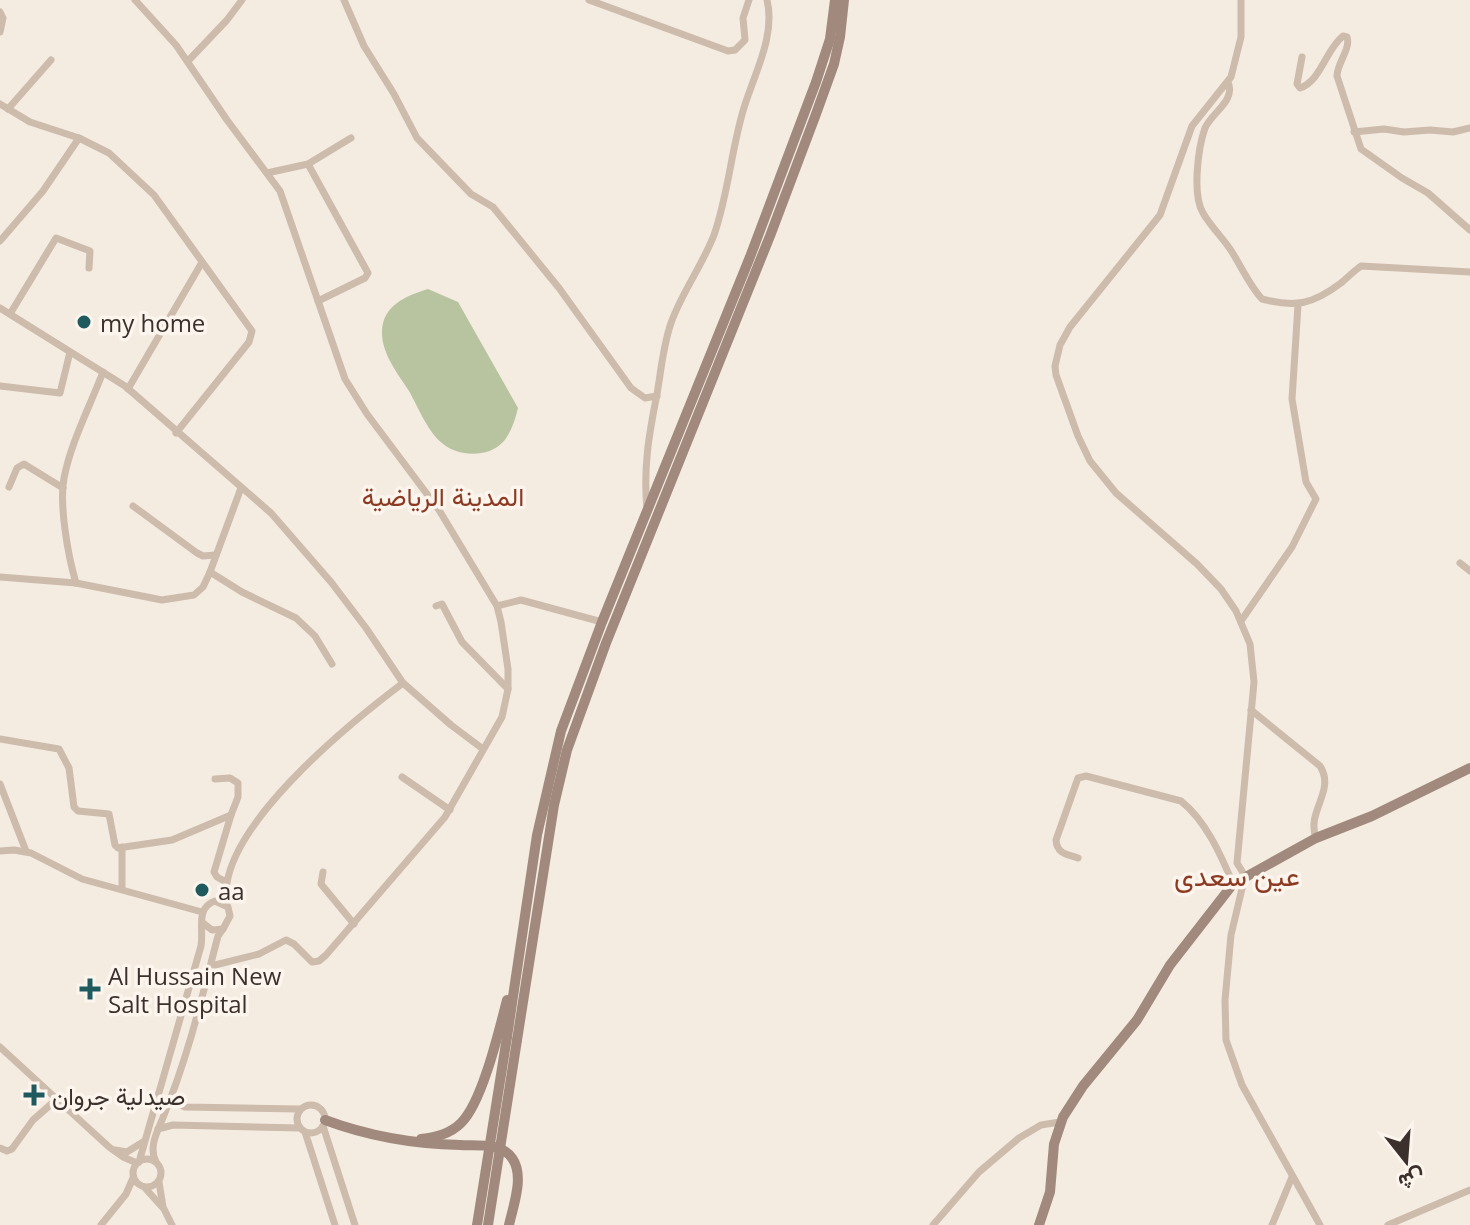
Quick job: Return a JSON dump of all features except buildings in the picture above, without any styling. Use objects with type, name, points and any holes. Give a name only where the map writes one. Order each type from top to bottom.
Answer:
[{"type":"main road","points":[[488,1225],[512,1039],[518,964],[537,835],[555,751],[602,622],[750,257],[816,82],[830,39],[835,0]]},
{"type":"main road","points":[[477,1225],[554,805],[567,750],[606,643],[816,114],[834,64],[844,0]]},
{"type":"main road","points":[[1039,1225],[1050,1192],[1054,1144],[1060,1122],[1083,1086],[1137,1020],[1170,965],[1233,884],[1316,838],[1372,816],[1470,768]]},
{"type":"main road","points":[[406,1141],[447,1133],[468,1115],[518,964]]},
{"type":"main road","points":[[324,1123],[406,1141],[492,1146],[506,1151],[517,1173],[509,1225]]},
{"type":"street","points":[[135,0],[167,33],[188,61],[267,173],[287,207],[337,359],[358,402],[431,498],[497,606],[506,656],[508,689],[502,717],[450,810],[326,955],[316,962],[309,961],[294,944],[286,940],[251,957],[211,966]]},
{"type":"street","points":[[188,61],[242,0]]},
{"type":"street","points":[[344,0],[376,68],[426,150],[471,194],[493,207],[559,288],[631,388],[645,398],[657,396]]},
{"type":"street","points":[[589,0],[728,51],[735,50],[745,40],[743,18],[749,0]]},
{"type":"street","points":[[647,509],[645,462],[672,322],[720,217],[737,129],[765,46],[770,19],[767,0]]},
{"type":"street","points":[[1241,0],[1239,48],[1228,82],[1192,126],[1160,215],[1070,327],[1060,345],[1055,366],[1078,436],[1097,472],[1210,577],[1229,600],[1250,644],[1254,661],[1237,863],[1245,876],[1231,935],[1225,1031],[1236,1070],[1320,1225]]},
{"type":"street","points":[[0,12],[3,18],[0,32]]},
{"type":"street","points":[[1302,57],[1297,84],[1300,88],[1307,86],[1337,41],[1343,36],[1349,39],[1337,76],[1354,132],[1365,153],[1428,193],[1470,230]]},
{"type":"street","points":[[8,109],[51,60]]},
{"type":"street","points":[[1228,82],[1228,98],[1204,130],[1197,175],[1200,207],[1262,299],[1298,305],[1323,295],[1361,266],[1470,272]]},
{"type":"street","points":[[0,104],[30,122],[100,146],[139,179],[167,212],[201,264],[251,329],[252,337],[176,433]]},
{"type":"street","points":[[1354,132],[1384,129],[1453,132],[1470,128]]},
{"type":"street","points":[[0,241],[43,191],[79,138]]},
{"type":"street","points":[[267,173],[308,164],[351,138]]},
{"type":"street","points":[[308,164],[368,273],[365,278],[318,301]]},
{"type":"street","points":[[10,314],[56,238],[90,251],[89,268]]},
{"type":"street","points":[[128,389],[201,264]]},
{"type":"street","points":[[1241,621],[1292,547],[1317,498],[1304,474],[1292,399],[1292,361],[1298,305]]},
{"type":"street","points":[[0,308],[128,389],[271,513],[322,571],[403,683],[483,749]]},
{"type":"street","points":[[0,386],[60,393],[70,352]]},
{"type":"street","points":[[76,583],[68,557],[63,488],[73,449],[103,372]]},
{"type":"street","points":[[9,487],[17,468],[24,464],[63,488]]},
{"type":"street","points":[[0,577],[76,583],[129,595],[174,600],[199,592],[210,572],[241,488]]},
{"type":"street","points":[[133,506],[197,553],[216,555]]},
{"type":"street","points":[[1460,563],[1470,571]]},
{"type":"street","points":[[210,572],[242,592],[296,618],[315,636],[332,664]]},
{"type":"street","points":[[497,606],[521,600],[602,622]]},
{"type":"street","points":[[436,606],[440,604],[444,607],[462,642],[508,689]]},
{"type":"street","points":[[101,1225],[126,1194],[133,1176],[201,946],[202,912],[226,882],[241,841],[346,729],[403,683]]},
{"type":"street","points":[[1251,710],[1324,772],[1325,789],[1312,821],[1316,838]]},
{"type":"street","points":[[0,739],[59,749],[69,768],[74,807],[78,811],[109,814],[115,845],[122,847],[172,840],[231,815]]},
{"type":"street","points":[[1078,858],[1062,853],[1056,846],[1056,840],[1078,778],[1086,776],[1181,801],[1206,831],[1233,884]]},
{"type":"street","points":[[402,777],[450,810]]},
{"type":"street","points":[[215,779],[230,778],[238,783],[238,797],[214,869],[217,877],[226,882]]},
{"type":"street","points":[[0,784],[26,851]]},
{"type":"street","points":[[122,847],[122,888]]},
{"type":"street","points":[[0,851],[26,851],[82,879],[202,912]]},
{"type":"street","points":[[323,872],[321,884],[354,924]]},
{"type":"street","points":[[164,1209],[159,1182],[162,1174],[152,1149],[179,1077],[218,936],[230,916],[226,882]]},
{"type":"street","points":[[210,903],[220,902],[228,907]]},
{"type":"street","points":[[203,923],[212,930],[223,929]]},
{"type":"street","points":[[0,1047],[118,1155],[164,1209],[172,1225]]},
{"type":"street","points":[[165,1073],[179,1077]]},
{"type":"street","points":[[173,1095],[177,1103],[185,1107],[300,1109],[314,1104],[322,1110],[355,1225]]},
{"type":"street","points":[[0,1148],[7,1151],[12,1149],[33,1120],[57,1099]]},
{"type":"street","points":[[300,1109],[296,1117],[335,1225]]},
{"type":"street","points":[[933,1225],[979,1172],[1019,1138],[1041,1125],[1060,1122]]},
{"type":"street","points":[[158,1129],[173,1125],[315,1133],[324,1123]]},
{"type":"street","points":[[109,1147],[127,1152],[139,1147],[146,1137]]},
{"type":"street","points":[[118,1155],[138,1162],[148,1159],[156,1162]]},
{"type":"street","points":[[1272,1225],[1292,1177]]},
{"type":"street","points":[[126,1194],[159,1182]]},
{"type":"street","points":[[1388,1225],[1402,1222],[1470,1190]]},
{"type":"green space","points":[[428,289],[458,302],[518,408],[506,438],[489,451],[473,454],[456,451],[437,438],[387,355],[382,331],[387,314],[397,303]]},
{"type":"place","name":"my home","points":[[84,322]]},
{"type":"place","name":"aa","points":[[202,890]]},
{"type":"place","name":"Al Hussain New Salt Hospital","points":[[90,989]]},
{"type":"place","name":"صيدلية جروان","points":[[34,1095]]},
{"type":"district","name":"المدينة الرياضية","points":[[443,496]]},
{"type":"district","name":"عين سعدى","points":[[1237,875]]}]
